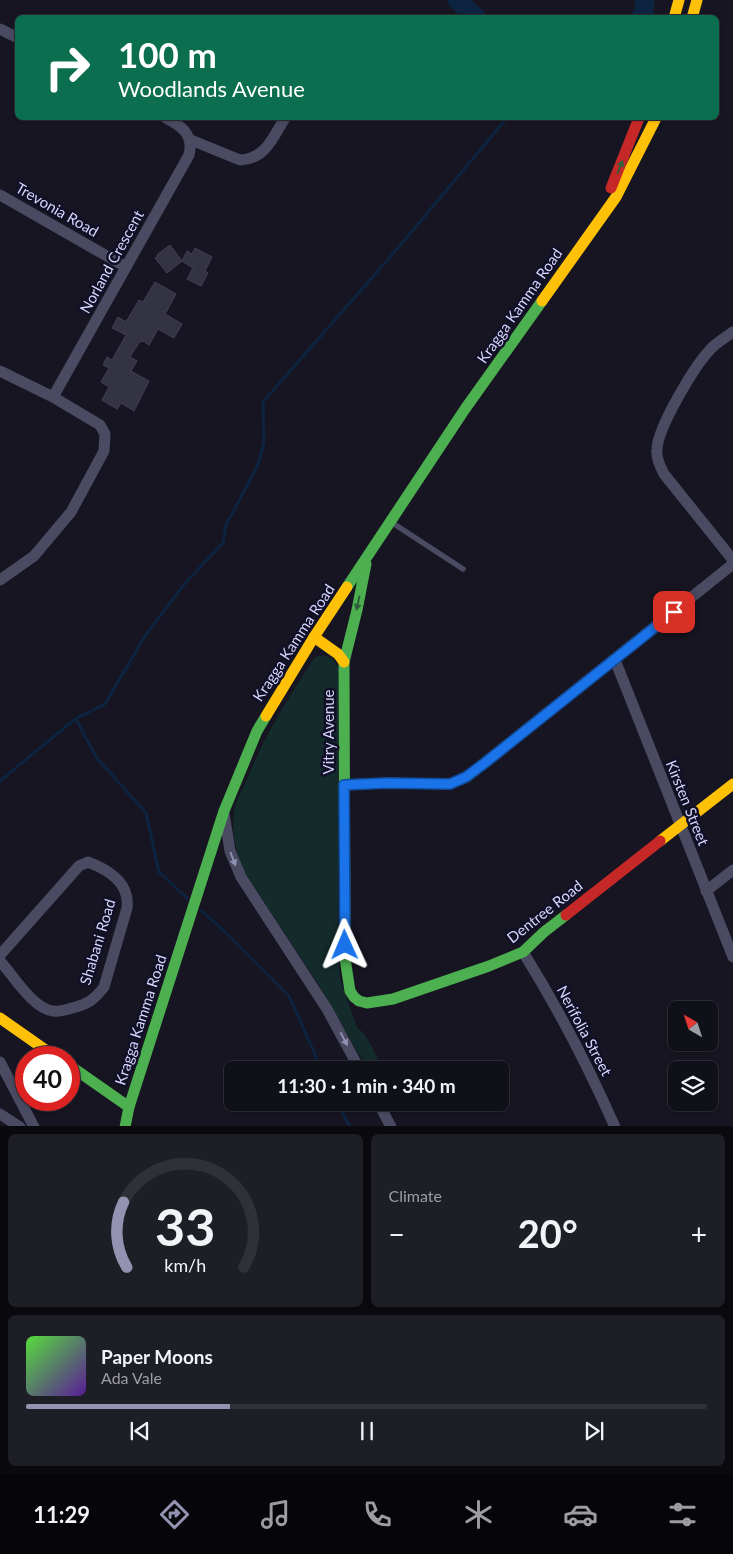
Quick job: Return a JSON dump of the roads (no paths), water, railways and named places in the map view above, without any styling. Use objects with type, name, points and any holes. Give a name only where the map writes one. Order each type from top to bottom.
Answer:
[{"type":"main road","points":[[675,15],[679,0]]},
{"type":"main road","points":[[693,15],[697,0]]},
{"type":"main road","name":"Kragga Kamma Road","points":[[593,228],[614,182],[638,120]]},
{"type":"main road","name":"Kragga Kamma Road","points":[[125,1126],[129,1107],[224,811],[257,731],[314,637],[466,409],[616,197],[646,142],[655,120]]},
{"type":"main road","name":"Vitry Avenue","points":[[350,991],[345,958],[344,662],[368,556]]},
{"type":"main road","points":[[314,637],[338,654],[344,662]]},
{"type":"main road","name":"Dentree Road","points":[[350,991],[359,1001],[367,1003],[393,999],[489,966],[522,952],[544,932],[733,784]]},
{"type":"main road","points":[[0,1018],[40,1046]]},
{"type":"main road","points":[[80,1073],[129,1107]]},
{"type":"street","points":[[0,29],[15,36]]},
{"type":"street","points":[[169,120],[183,128],[191,140],[240,160],[249,160],[258,156],[267,146],[284,120]]},
{"type":"street","name":"Norland Crescent","points":[[53,397],[190,155],[191,140]]},
{"type":"street","name":"Trevonia Road","points":[[0,194],[126,267]]},
{"type":"street","points":[[733,332],[710,349],[691,373],[663,428],[658,440],[657,451],[658,461],[664,474],[733,560]]},
{"type":"street","points":[[0,371],[53,397],[100,426],[105,434],[104,451],[71,512],[34,556],[0,580]]},
{"type":"street","points":[[344,785],[386,783],[450,784],[458,781],[486,762],[733,564]]},
{"type":"street","name":"Kirsten Street","points":[[615,660],[733,957]]},
{"type":"street","points":[[224,811],[230,851],[241,878],[327,1009],[355,1061]]},
{"type":"street","name":"Shabani Road","points":[[0,955],[79,866],[88,862],[95,865],[123,885],[128,899],[124,917],[104,987],[90,1002],[62,1011],[45,1009],[22,989],[0,961]]},
{"type":"street","points":[[706,891],[733,870]]},
{"type":"street","name":"Nerifolia Street","points":[[522,952],[546,989],[575,1042],[615,1126]]},
{"type":"street","points":[[0,1062],[34,1126]]},
{"type":"street","points":[[383,1111],[391,1126]]},
{"type":"street","points":[[0,1114],[20,1126]]},
{"type":"lane","points":[[391,522],[463,570]]},
{"type":"waterway","points":[[457,0],[474,15]]},
{"type":"waterway","points":[[642,15],[645,0]]},
{"type":"waterway","points":[[0,781],[75,719],[105,704],[145,636],[186,582],[223,543],[226,525],[258,465],[264,442],[263,402],[398,248],[505,120]]},
{"type":"waterway","points":[[76,719],[96,757],[146,813],[159,872],[187,898]]},
{"type":"waterway","points":[[202,911],[289,996],[318,1061]]},
{"type":"waterway","points":[[342,1111],[349,1126]]}]
